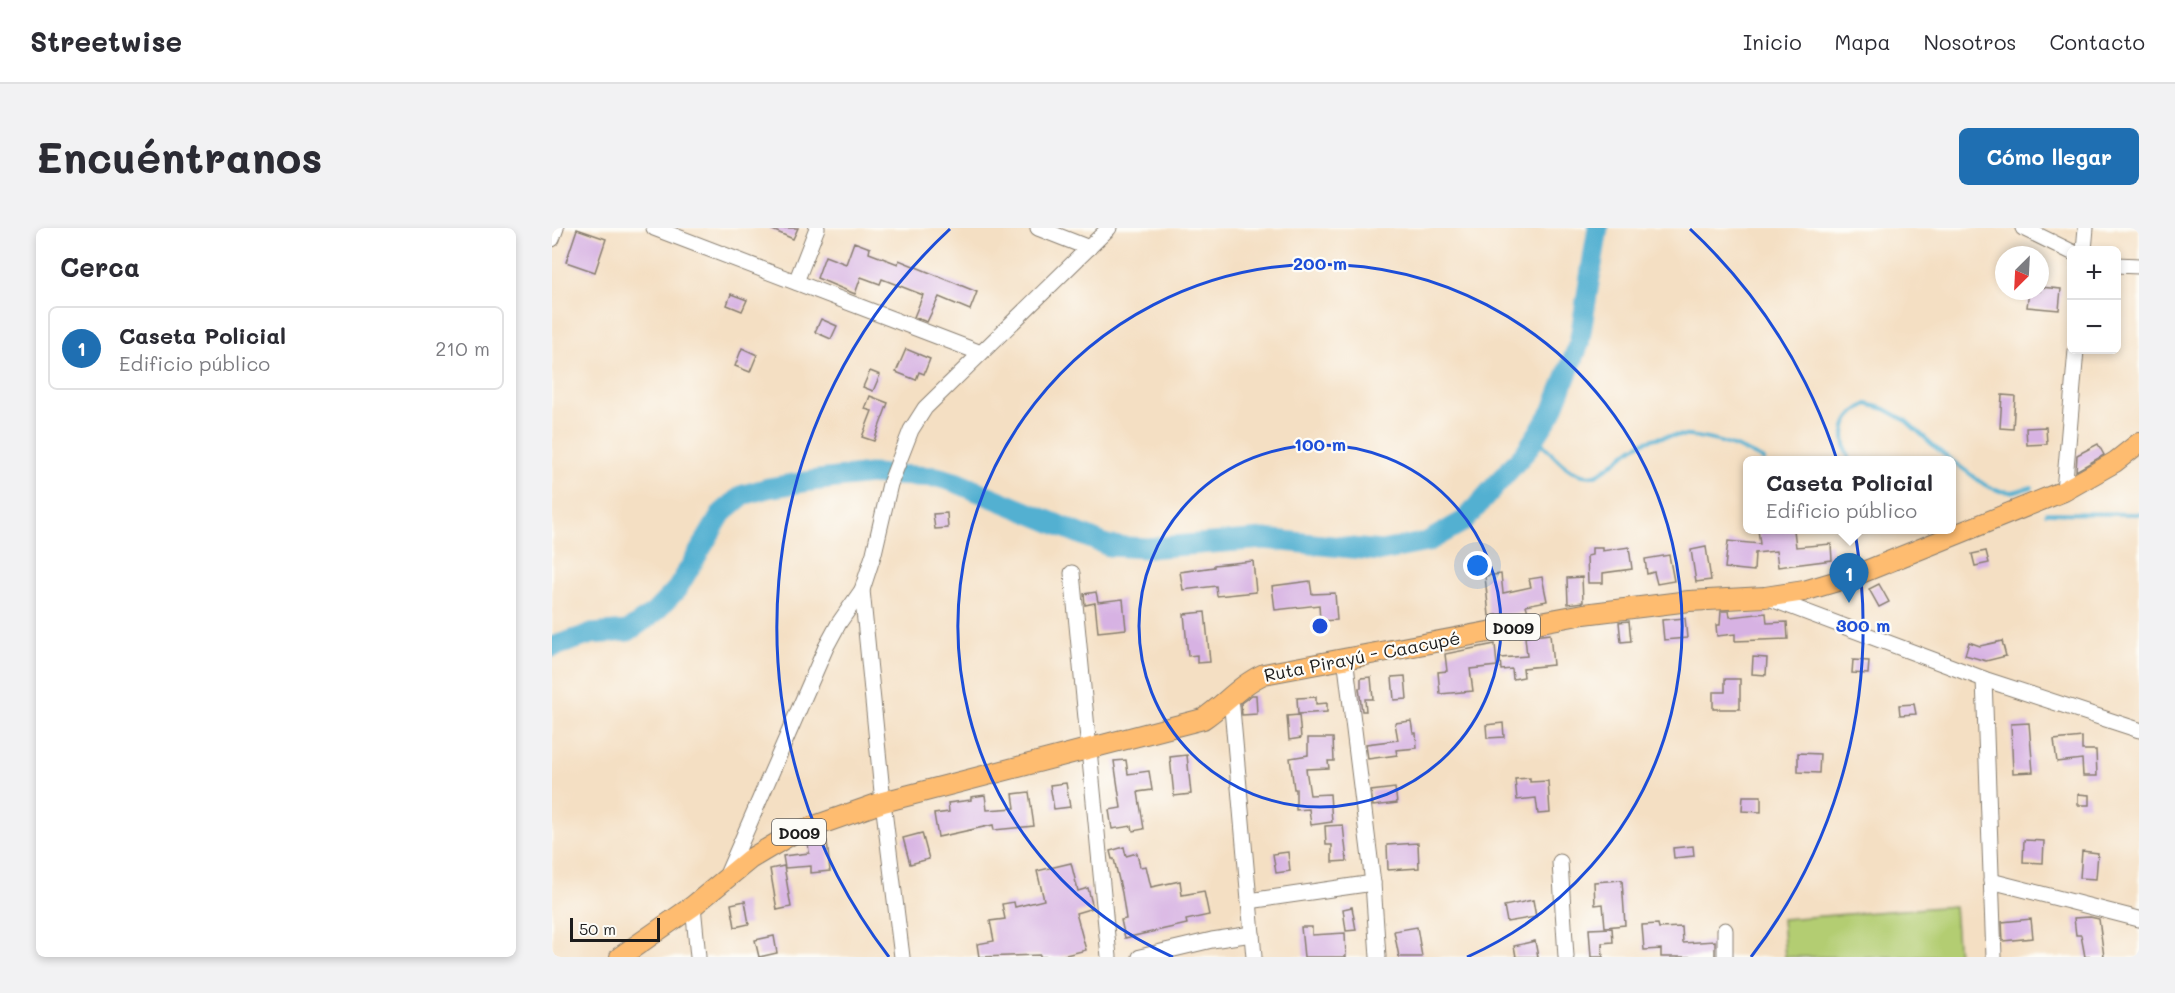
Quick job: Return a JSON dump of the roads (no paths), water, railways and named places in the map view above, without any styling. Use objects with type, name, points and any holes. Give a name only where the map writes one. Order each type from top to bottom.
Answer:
[{"type":"main road","name":"Ruta Pirayú - Caacupé","points":[[620,957],[693,906],[750,859],[792,834],[883,802],[1203,719],[1251,680],[1264,674],[1584,614],[1689,601],[1765,597],[1804,591],[1851,577],[2064,491],[2115,462],[2139,442]]},
{"type":"street","points":[[552,239],[556,228]]},
{"type":"street","points":[[654,228],[981,353]]},
{"type":"street","points":[[795,282],[817,228]]},
{"type":"street","points":[[1038,228],[1089,248]]},
{"type":"street","points":[[725,880],[826,647],[839,623],[862,590],[874,553],[890,484],[911,430],[925,408],[1108,228]]},
{"type":"street","points":[[2023,228],[2067,250]]},
{"type":"street","points":[[2084,246],[2086,228]]},
{"type":"street","points":[[2121,265],[2139,266]]},
{"type":"street","points":[[2064,491],[2076,354]]},
{"type":"street","points":[[1072,573],[1110,957]]},
{"type":"street","points":[[862,590],[883,802],[902,957]]},
{"type":"street","points":[[1765,597],[1984,679],[2139,730]]},
{"type":"street","points":[[1345,657],[1373,884],[1378,957]]},
{"type":"street","points":[[1984,679],[1994,957]]},
{"type":"street","points":[[1231,698],[1254,957]]},
{"type":"street","points":[[1560,862],[1566,957]]},
{"type":"street","points":[[1991,881],[2139,919]]},
{"type":"street","points":[[1249,901],[1373,884]]},
{"type":"street","points":[[693,906],[698,957]]},
{"type":"street","points":[[1725,930],[1725,957]]},
{"type":"street","points":[[1140,957],[1212,940],[1252,934]]},
{"type":"waterway","points":[[552,647],[591,634],[628,631],[654,613],[677,589],[722,513],[743,495],[768,488],[811,481],[870,474],[937,477],[955,482],[1109,546],[1146,548],[1264,539],[1381,551],[1427,542],[1464,521],[1527,450],[1552,412],[1579,344],[1598,228]]},
{"type":"waterway","points":[[1848,456],[1844,442],[1845,428],[1852,415],[1867,404],[1885,409],[1905,420],[1946,456]]},
{"type":"waterway","points":[[1536,436],[1562,463],[1578,474],[1586,476],[1599,473],[1636,446],[1667,436],[1718,441],[1756,456]]},
{"type":"waterway","points":[[1956,464],[1985,485],[1999,491],[2013,492],[2032,487]]},
{"type":"waterway","points":[[2046,513],[2139,514]]},
{"type":"place","name":"Caseta Policial","points":[[1849,603]]}]
